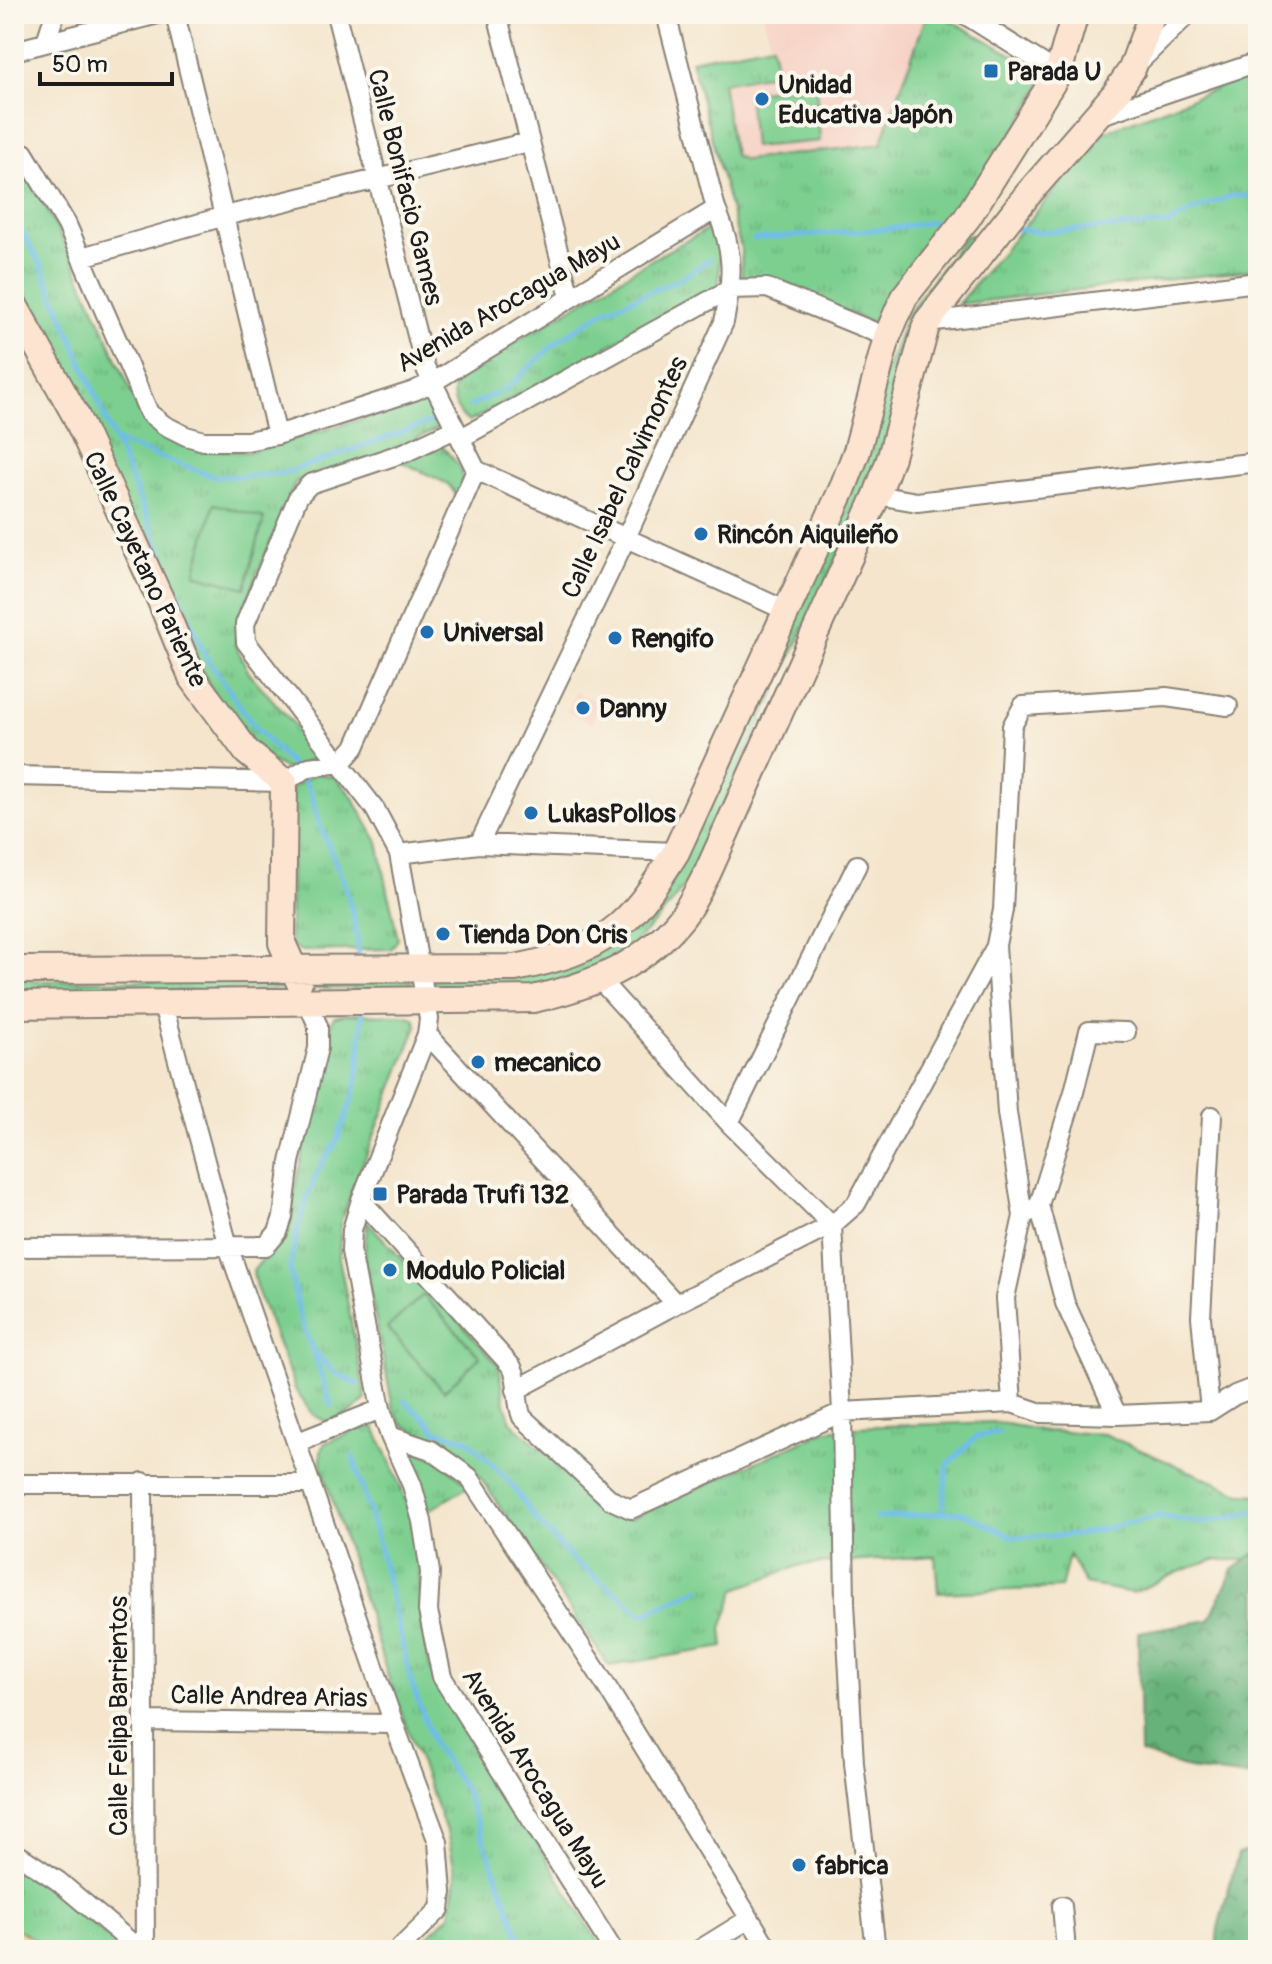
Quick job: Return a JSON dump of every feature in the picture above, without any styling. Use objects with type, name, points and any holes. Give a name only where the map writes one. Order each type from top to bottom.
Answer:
[{"type":"street","points":[[46,41],[55,14]]},
{"type":"street","points":[[14,51],[158,14]]},
{"type":"street","points":[[175,14],[277,435]]},
{"type":"street","name":"Calle Bonifacio Games","points":[[336,14],[425,367],[476,470]]},
{"type":"street","points":[[497,14],[570,297]]},
{"type":"street","name":"Calle Isabel Calvimontes","points":[[479,844],[625,540],[724,322],[730,289],[728,237],[716,209],[666,14]]},
{"type":"street","points":[[964,14],[1058,73]]},
{"type":"street","points":[[14,970],[515,968],[560,959],[602,940],[631,916],[676,852],[842,490],[857,451],[887,337],[904,297],[961,226],[1058,73],[1075,14]]},
{"type":"street","points":[[1132,69],[1152,14]]},
{"type":"street","points":[[14,1005],[533,999],[600,980],[643,955],[682,916],[707,874],[877,495],[891,457],[927,322],[1029,193],[1097,117],[1132,69],[1188,14]]},
{"type":"street","points":[[1097,117],[1258,62]]},
{"type":"street","points":[[82,257],[225,216],[529,142]]},
{"type":"street","name":"Avenida Arocagua Mayu","points":[[14,157],[24,153],[67,225],[149,413],[164,425],[204,441],[247,441],[277,435],[433,382],[716,209]]},
{"type":"street","points":[[997,171],[1029,193]]},
{"type":"street","points":[[927,322],[1258,282]]},
{"type":"street","points":[[730,289],[767,288],[887,337]]},
{"type":"street","name":"Avenida Arocagua Mayu","points":[[613,1950],[442,1677],[428,1611],[430,1572],[422,1521],[412,1485],[381,1409],[351,1251],[352,1230],[361,1200],[427,1034],[427,1000],[399,854],[375,809],[246,642],[245,624],[298,497],[310,484],[458,434],[730,289]]},
{"type":"street","name":"Calle Cayetano Pariente","points":[[14,305],[76,416],[192,677],[247,752],[284,782]]},
{"type":"street","points":[[877,495],[917,502],[1258,462]]},
{"type":"street","points":[[14,776],[284,782],[309,767],[341,763],[355,747],[476,470],[787,611]]},
{"type":"street","points":[[1012,1403],[1005,1298],[1023,1216],[1007,1113],[996,945],[1003,910],[1012,726],[1023,706],[1166,697],[1228,706]]},
{"type":"street","points":[[14,1247],[266,1246],[278,1232],[290,1162],[318,1048],[318,1026],[282,943],[284,782]]},
{"type":"street","points":[[399,854],[479,844],[676,852]]},
{"type":"street","points":[[729,1123],[857,865]]},
{"type":"street","points":[[516,1390],[832,1225],[856,1204],[996,945]]},
{"type":"street","points":[[600,980],[729,1123],[832,1225],[842,1412],[845,1603],[854,1763],[876,1950]]},
{"type":"street","points":[[163,1005],[228,1246],[438,1842],[442,1892],[440,1909],[398,1950]]},
{"type":"street","points":[[1117,1415],[1065,1303],[1039,1205],[1074,1092],[1089,1031],[1126,1032]]},
{"type":"street","points":[[427,1034],[676,1304]]},
{"type":"street","points":[[1210,1411],[1201,1317],[1212,1116]]},
{"type":"street","points":[[361,1200],[512,1367],[516,1375],[517,1406],[522,1417],[611,1500],[631,1509],[842,1412],[1012,1403],[1041,1413],[1117,1415],[1210,1411],[1235,1395],[1258,1386]]},
{"type":"street","points":[[1023,1216],[1039,1205]]},
{"type":"street","points":[[298,1442],[381,1409]]},
{"type":"street","points":[[390,1436],[431,1450],[469,1477],[597,1671],[769,1950]]},
{"type":"street","name":"Calle Felipa Barrientos","points":[[142,1950],[143,1482]]},
{"type":"street","points":[[14,1484],[311,1484]]},
{"type":"street","name":"Calle Andrea Arias","points":[[144,1721],[394,1724]]},
{"type":"street","points":[[14,1852],[58,1881],[142,1950]]},
{"type":"street","points":[[1062,1906],[1066,1950]]},
{"type":"street","points":[[699,1950],[749,1919]]},
{"type":"shaded area","points":[[763,14],[927,14],[881,145],[744,160],[734,156],[722,83],[777,73]]},
{"type":"shaded area","points":[[575,692],[600,703],[591,723],[567,712]]},
{"type":"green space","points":[[927,14],[939,14],[1035,67],[1043,82],[1006,147],[935,230],[891,296],[879,326],[769,279],[742,279],[741,249],[691,60],[772,44],[777,73],[722,83],[734,155],[744,160],[881,144]]},
{"type":"green space","points":[[1258,73],[1258,269],[958,304],[1105,131]]},
{"type":"green space","points":[[816,86],[820,141],[753,147],[748,92]]},
{"type":"green space","points":[[22,163],[68,249],[143,418],[160,435],[204,450],[246,452],[428,401],[436,413],[439,428],[382,455],[296,481],[237,623],[235,644],[249,673],[316,751],[314,758],[297,767],[282,768],[262,754],[219,705],[14,281],[14,169]]},
{"type":"green space","points":[[713,226],[720,239],[719,286],[469,422],[460,413],[453,390],[456,378],[654,258]]},
{"type":"green space","points":[[966,235],[981,236],[883,444],[852,524],[687,882],[671,904],[636,940],[597,968],[574,978],[522,989],[435,991],[432,983],[435,979],[638,925],[673,881],[907,314]]},
{"type":"green space","points":[[440,444],[460,468],[462,480],[458,497],[448,484],[402,462]]},
{"type":"green space","points":[[214,504],[264,518],[245,588],[195,574]]},
{"type":"green space","points":[[315,773],[336,777],[353,798],[378,842],[398,939],[391,949],[301,951],[290,943],[292,788]]},
{"type":"green space","points":[[283,980],[289,983],[290,989],[14,994],[14,981]]},
{"type":"green space","points":[[411,980],[411,989],[312,989],[313,981]]},
{"type":"green space","points":[[347,1014],[405,1015],[414,1018],[417,1026],[341,1220],[339,1258],[366,1399],[350,1413],[327,1422],[313,1415],[296,1391],[256,1287],[253,1271],[287,1229],[327,1032],[334,1017]]},
{"type":"green space","points":[[367,1221],[499,1365],[511,1422],[617,1517],[630,1519],[827,1430],[995,1422],[1045,1431],[1104,1434],[1242,1494],[1258,1495],[1258,1560],[1214,1560],[1133,1593],[1085,1584],[1069,1555],[1061,1588],[938,1593],[935,1556],[801,1565],[736,1589],[722,1628],[724,1647],[609,1666],[479,1476],[458,1455],[402,1424],[393,1408],[364,1261]]},
{"type":"green space","points":[[423,1295],[480,1357],[444,1391],[387,1328]]},
{"type":"green space","points":[[369,1425],[375,1428],[389,1459],[412,1522],[431,1671],[603,1950],[413,1950],[450,1915],[456,1876],[448,1836],[390,1683],[321,1464],[321,1450],[325,1443]]},
{"type":"green space","points":[[414,1450],[437,1458],[469,1486],[426,1512],[404,1453]]},
{"type":"green space","points":[[1258,1551],[1258,1780],[1255,1777],[1196,1771],[1140,1753],[1138,1632],[1209,1620],[1233,1570]]},
{"type":"green space","points":[[1258,1847],[1258,1950],[1216,1950],[1218,1928],[1238,1854]]},
{"type":"green space","points":[[14,1866],[57,1893],[122,1950],[51,1950],[14,1927]]},
{"type":"sand","points":[[14,1927],[51,1950],[14,1950]]},
{"type":"waterway","points":[[1014,228],[1037,232],[1169,224],[1194,210],[1231,196],[1258,196]]},
{"type":"waterway","points":[[14,217],[42,267],[205,655],[255,727],[295,769]]},
{"type":"waterway","points":[[754,239],[887,229],[932,222],[952,224]]},
{"type":"waterway","points":[[471,406],[507,388],[558,341],[606,310],[680,279],[709,260]]},
{"type":"waterway","points":[[115,441],[215,477],[246,476],[285,473],[431,422]]},
{"type":"waterway","points":[[301,777],[309,790],[347,892],[359,959]]},
{"type":"waterway","points":[[357,1384],[334,1372],[312,1349],[300,1317],[290,1268],[309,1192],[322,1163],[336,1143],[354,1095],[360,1060],[362,1009]]},
{"type":"waterway","points":[[314,1353],[331,1405]]},
{"type":"waterway","points":[[405,1401],[435,1430],[468,1440],[508,1480],[536,1519],[573,1560],[642,1615],[700,1588]]},
{"type":"waterway","points":[[943,1513],[947,1466],[976,1437],[999,1432]]},
{"type":"waterway","points":[[353,1457],[377,1537],[411,1681],[434,1745],[465,1790],[519,1935],[516,1950]]},
{"type":"waterway","points":[[876,1518],[961,1512],[1013,1537],[1075,1535],[1159,1516],[1202,1523],[1258,1511]]},
{"type":"place","name":"Parada U","points":[[991,71]]},
{"type":"place","name":"Unidad Educativa Japón","points":[[762,99]]},
{"type":"place","name":"Rincón Aiquileño","points":[[701,534]]},
{"type":"place","name":"Universal","points":[[427,632]]},
{"type":"place","name":"Rengifo","points":[[615,638]]},
{"type":"place","name":"Danny","points":[[583,708]]},
{"type":"place","name":"LukasPollos","points":[[531,813]]},
{"type":"place","name":"Tienda Don Cris","points":[[443,934]]},
{"type":"place","name":"mecanico","points":[[478,1062]]},
{"type":"place","name":"Parada Trufi 132","points":[[380,1194]]},
{"type":"place","name":"Modulo Policial","points":[[390,1270]]},
{"type":"place","name":"fabrica","points":[[799,1865]]}]
